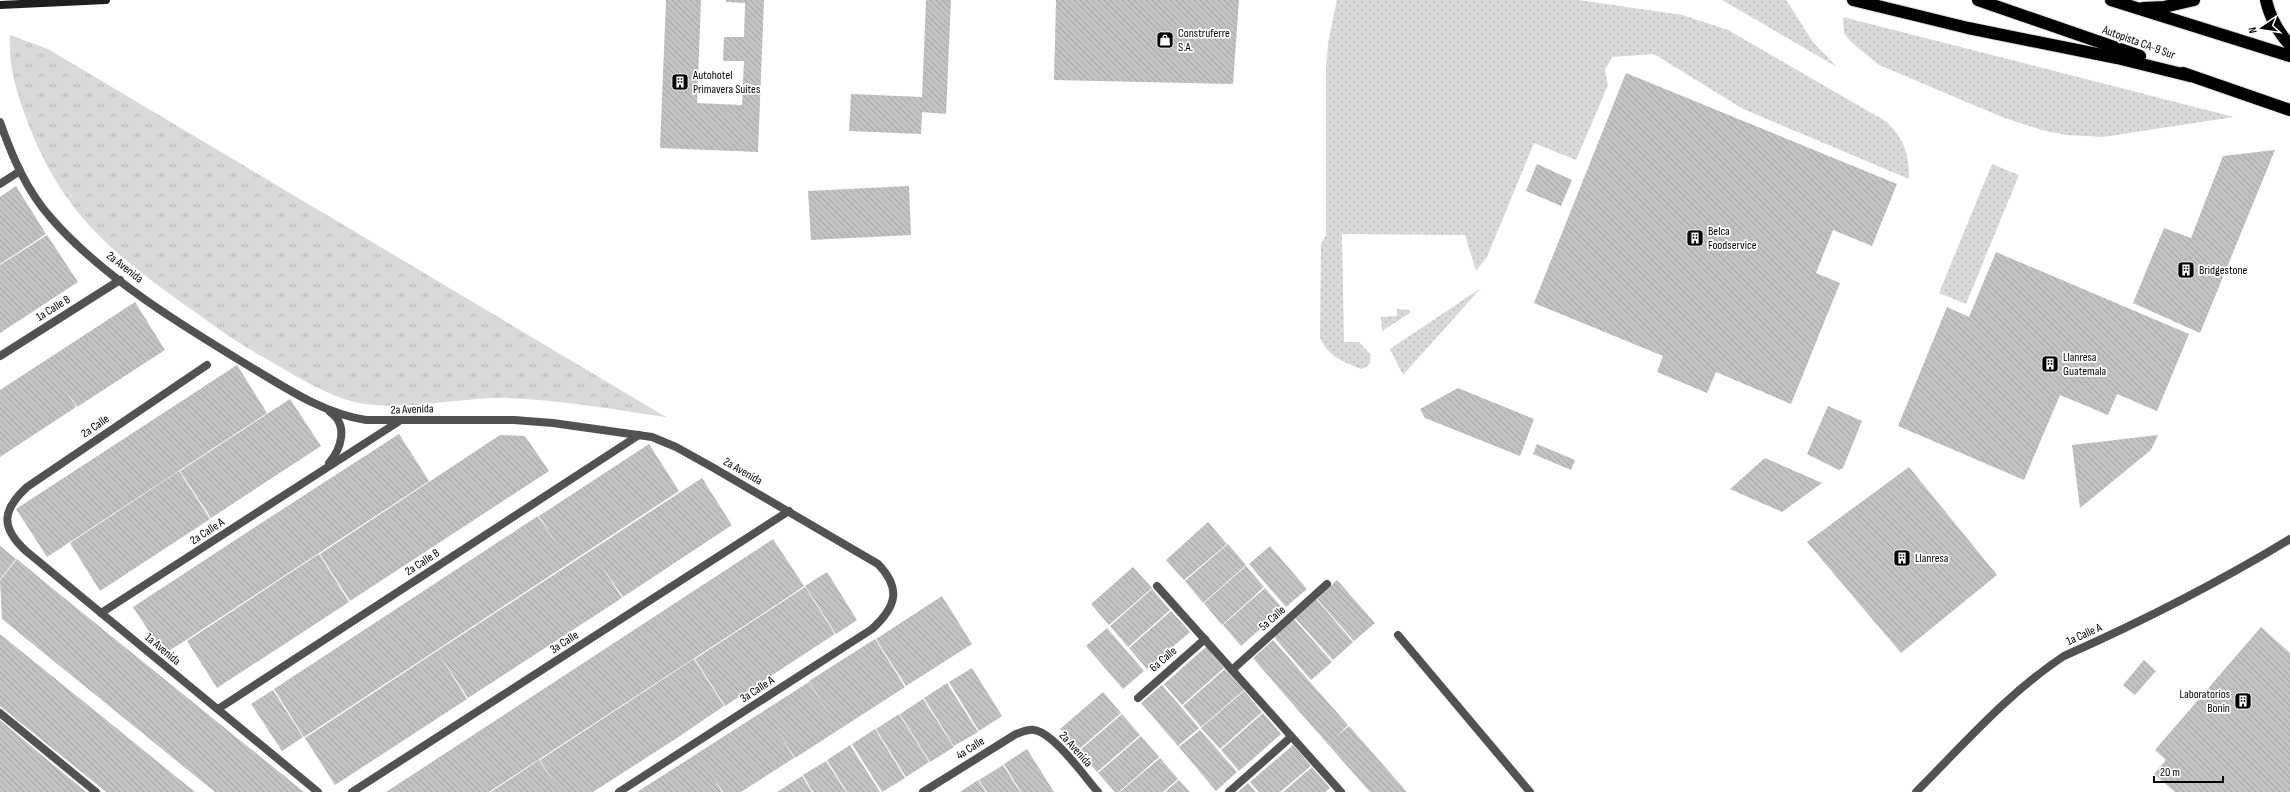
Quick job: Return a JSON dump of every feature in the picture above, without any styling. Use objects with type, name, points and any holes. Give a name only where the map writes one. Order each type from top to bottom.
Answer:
[{"type":"highway","points":[[1853,0],[1968,28],[2117,58],[2190,76]]},
{"type":"highway","name":"Autopista CA-9 Sur","points":[[1978,0],[2290,110]]},
{"type":"highway","points":[[2111,0],[2290,56]]},
{"type":"highway","points":[[2134,8],[2164,7],[2194,0]]},
{"type":"highway","points":[[2266,0],[2269,13],[2280,34],[2290,45]]},
{"type":"main road","points":[[0,5],[106,0]]},
{"type":"street","name":"2a Avenida","points":[[0,122],[20,171],[34,195],[50,217],[120,280],[214,345],[325,408],[351,418],[398,422],[514,420],[652,437],[676,447],[878,564],[888,575],[893,584],[894,593]]},
{"type":"street","points":[[0,184],[20,171]]},
{"type":"street","name":"1a Calle B","points":[[0,356],[120,280]]},
{"type":"street","name":"2a Calle","points":[[7,515],[12,502],[27,487],[207,366]]},
{"type":"street","name":"2a Calle A","points":[[325,408],[339,420],[342,437],[336,454],[325,469]]},
{"type":"street","name":"2a Calle A","points":[[101,613],[398,422]]},
{"type":"street","name":"2a Calle B","points":[[218,709],[639,435]]},
{"type":"street","name":"3a Calle","points":[[352,792],[789,512]]},
{"type":"street","name":"1a Avenida","points":[[7,515],[8,529],[18,544],[318,792]]},
{"type":"street","name":"1a Calle A","points":[[1916,792],[1999,709],[2034,677],[2052,664],[2064,656],[2150,618],[2224,579],[2290,539]]},
{"type":"street","name":"5a Calle","points":[[1232,670],[1327,584]]},
{"type":"street","points":[[1157,586],[1341,792]]},
{"type":"street","name":"3a Calle A","points":[[619,792],[872,629],[888,612],[894,593]]},
{"type":"street","points":[[1398,635],[1530,792]]},
{"type":"street","name":"6a Calle","points":[[1138,698],[1205,639]]},
{"type":"street","points":[[0,713],[96,792]]},
{"type":"street","name":"2a Avenida","points":[[1032,730],[1045,734],[1058,745],[1098,792]]},
{"type":"street","name":"4a Calle","points":[[923,792],[1005,740],[1020,732],[1032,730]]},
{"type":"street","points":[[1230,792],[1291,737]]},
{"type":"green space","points":[[1337,0],[1578,0],[1682,15],[1728,30],[1887,122],[1898,135],[1905,148],[1909,179],[1743,109],[1654,54],[1612,57],[1605,70],[1608,85],[1576,160],[1534,143],[1487,257],[1476,271],[1465,235],[1342,234],[1344,342],[1359,342],[1370,354],[1371,359],[1369,364],[1361,369],[1337,358],[1328,350],[1320,338],[1321,244],[1326,235],[1326,69],[1328,43]]},
{"type":"green space","points":[[1722,0],[1786,0],[1813,42],[1837,67]]},
{"type":"green space","points":[[1843,17],[2234,117],[2103,137],[2067,135],[2045,131],[2002,117],[1879,65],[1851,42],[1844,33]]},
{"type":"green space","points":[[10,35],[48,49],[666,417],[543,400],[502,398],[399,406],[366,404],[340,398],[328,393],[259,355],[237,342],[157,285],[132,265],[89,225],[71,203],[54,178],[39,150],[26,118],[19,97],[10,57]]},
{"type":"green space","points":[[1992,164],[2019,175],[1966,304],[1939,293]]},
{"type":"green space","points":[[1481,288],[1403,375],[1390,349]]},
{"type":"green space","points":[[1397,309],[1410,310],[1410,313],[1382,331],[1381,317],[1397,316]]},
{"type":"building","name":"Autohotel Primavera Suites","points":[[666,0],[701,0],[697,103],[742,105],[744,61],[723,61],[724,37],[744,37],[745,3],[726,2],[726,0],[764,0],[758,152],[660,148]]},
{"type":"building","points":[[926,0],[951,0],[946,114],[922,112],[921,134],[849,131],[851,94],[922,97]]},
{"type":"building","name":"Construferre S.A.","points":[[1056,0],[1239,0],[1233,84],[1054,80]]},
{"type":"building","name":"Belca Foodservice","points":[[1626,73],[1897,184],[1872,246],[1833,230],[1816,273],[1840,283],[1791,404],[1716,372],[1707,393],[1657,372],[1663,356],[1534,303]]},
{"type":"building","name":"Bridgestone","points":[[2275,150],[2200,333],[2133,303],[2164,228],[2191,238],[2223,156]]},
{"type":"building","points":[[1537,164],[1572,180],[1561,206],[1526,191]]},
{"type":"building","points":[[16,186],[46,234],[0,264],[0,197]]},
{"type":"building","points":[[909,186],[911,235],[811,240],[808,191]]},
{"type":"building","points":[[47,235],[78,282],[0,333],[0,265]]},
{"type":"building","name":"Llanresa Guatemala","points":[[1996,252],[2189,334],[2157,411],[2117,394],[2108,415],[2060,395],[2024,480],[1898,426],[1947,307],[1969,317]]},
{"type":"building","points":[[135,302],[165,350],[77,407],[64,388],[76,407],[0,457],[0,390]]},
{"type":"building","points":[[237,365],[267,413],[47,557],[16,509]]},
{"type":"building","points":[[1458,388],[1534,419],[1520,456],[1425,418],[1420,409]]},
{"type":"building","points":[[290,399],[321,446],[211,518],[180,471]]},
{"type":"building","points":[[1828,406],[1862,421],[1843,468],[1839,470],[1807,454]]},
{"type":"building","points":[[399,434],[429,481],[164,654],[133,607]]},
{"type":"building","points":[[500,435],[525,436],[549,471],[350,601],[320,554]]},
{"type":"building","points":[[2158,435],[2151,450],[2080,508],[2072,445]]},
{"type":"building","points":[[649,444],[679,491],[304,737],[274,689],[538,516],[562,552],[539,516]]},
{"type":"building","points":[[1537,444],[1575,460],[1571,470],[1533,454]]},
{"type":"building","points":[[1765,458],[1822,483],[1782,512],[1730,489]]},
{"type":"building","name":"Llanresa","points":[[1909,467],[1997,575],[1901,653],[1807,542]]},
{"type":"building","points":[[179,471],[210,519],[100,591],[70,543]]},
{"type":"building","points":[[702,478],[732,525],[623,597],[599,562],[622,598],[468,698],[437,651]]},
{"type":"building","points":[[1208,522],[1227,544],[1184,580],[1166,560]]},
{"type":"building","points":[[773,539],[804,586],[489,792],[386,792]]},
{"type":"building","points":[[1228,544],[1246,565],[1203,603],[1185,581]]},
{"type":"building","points":[[0,546],[16,559],[0,579]]},
{"type":"building","points":[[1270,546],[1307,589],[1286,607],[1249,564]]},
{"type":"building","points":[[319,554],[349,602],[217,688],[187,641]]},
{"type":"building","points":[[17,559],[304,792],[215,792],[2,619],[0,580]]},
{"type":"building","points":[[1246,566],[1264,587],[1222,625],[1204,603]]},
{"type":"building","points":[[1133,567],[1152,588],[1109,625],[1091,604]]},
{"type":"building","points":[[827,572],[857,620],[836,634],[805,586]]},
{"type":"building","points":[[1337,580],[1375,623],[1354,641],[1317,599]]},
{"type":"building","points":[[805,587],[835,634],[725,706],[695,659]]},
{"type":"building","points":[[1265,588],[1283,609],[1241,646],[1223,625]]},
{"type":"building","points":[[1152,589],[1170,610],[1128,647],[1110,626]]},
{"type":"building","points":[[942,596],[972,644],[906,686],[876,639]]},
{"type":"building","points":[[1316,599],[1353,642],[1333,660],[1295,618]]},
{"type":"building","points":[[1171,611],[1190,632],[1147,669],[1129,648]]},
{"type":"building","points":[[1294,619],[1332,662],[1311,680],[1274,637]]},
{"type":"building","name":"Laboratorios Bonin","points":[[2261,627],[2290,653],[2290,792],[2175,792],[2154,774],[2166,760],[2155,750]]},
{"type":"building","points":[[1107,628],[1144,671],[1123,689],[1086,646]]},
{"type":"building","points":[[0,634],[195,792],[106,792],[0,706]]},
{"type":"building","points":[[875,639],[905,687],[795,758],[777,730],[794,758],[741,792],[723,792],[711,773],[722,792],[637,792],[809,682],[831,717],[809,681]]},
{"type":"building","points":[[1273,640],[1348,725],[1336,737],[1349,726],[1407,792],[1370,792],[1253,658]]},
{"type":"building","points":[[1206,647],[1224,668],[1182,705],[1164,684]]},
{"type":"building","points":[[437,651],[467,699],[335,785],[305,738]]},
{"type":"building","points":[[694,659],[724,706],[680,736],[593,792],[491,792],[539,760],[557,787],[540,760]]},
{"type":"building","points":[[2144,660],[2156,671],[2135,695],[2123,685]]},
{"type":"building","points":[[972,668],[1002,716],[979,731],[949,682]]},
{"type":"building","points":[[1225,669],[1244,690],[1201,727],[1183,706]]},
{"type":"building","points":[[947,683],[978,732],[954,746],[924,698]]},
{"type":"building","points":[[1162,685],[1199,728],[1178,746],[1141,703]]},
{"type":"building","points":[[273,690],[303,737],[282,751],[251,704]]},
{"type":"building","points":[[1244,691],[1262,712],[1220,749],[1201,728]]},
{"type":"building","points":[[1103,692],[1121,713],[1078,750],[1060,729]]},
{"type":"building","points":[[923,699],[954,747],[930,762],[900,714]]},
{"type":"building","points":[[1263,713],[1281,734],[1239,771],[1221,750]]},
{"type":"building","points":[[899,714],[929,762],[906,777],[876,729]]},
{"type":"building","points":[[1122,714],[1140,735],[1097,772],[1079,751]]},
{"type":"building","points":[[0,720],[51,763],[86,792],[0,792]]},
{"type":"building","points":[[875,729],[905,778],[882,792],[852,744]]},
{"type":"building","points":[[1200,730],[1237,772],[1216,791],[1179,747]]},
{"type":"building","points":[[1141,736],[1159,757],[1119,792],[1115,792],[1098,773]]},
{"type":"building","points":[[850,745],[880,792],[847,792],[827,760]]},
{"type":"building","points":[[1293,745],[1311,766],[1280,792],[1259,792],[1250,782]]},
{"type":"building","points":[[1027,749],[1054,792],[1021,792],[1004,764]]},
{"type":"building","points":[[1160,758],[1178,779],[1163,792],[1120,792]]},
{"type":"building","points":[[826,761],[846,792],[813,792],[803,775]]},
{"type":"building","points":[[1003,765],[1020,792],[987,792],[979,780]]},
{"type":"building","points":[[1312,767],[1330,788],[1325,792],[1283,792]]},
{"type":"building","points":[[802,776],[812,792],[777,792]]},
{"type":"building","points":[[978,780],[986,792],[960,792]]},
{"type":"building","points":[[1179,780],[1190,792],[1165,792]]},
{"type":"building","points":[[1248,783],[1256,792],[1238,792]]},
{"type":"place","name":"Construferre S.A.","points":[[1165,40]]},
{"type":"place","name":"Autohotel Primavera Suites","points":[[680,82]]},
{"type":"place","name":"Belca Foodservice","points":[[1695,238]]},
{"type":"place","name":"Bridgestone","points":[[2186,270]]},
{"type":"place","name":"Llanresa Guatemala","points":[[2050,364]]},
{"type":"place","name":"Llanresa","points":[[1902,558]]},
{"type":"place","name":"Laboratorios Bonin","points":[[2243,701]]}]
